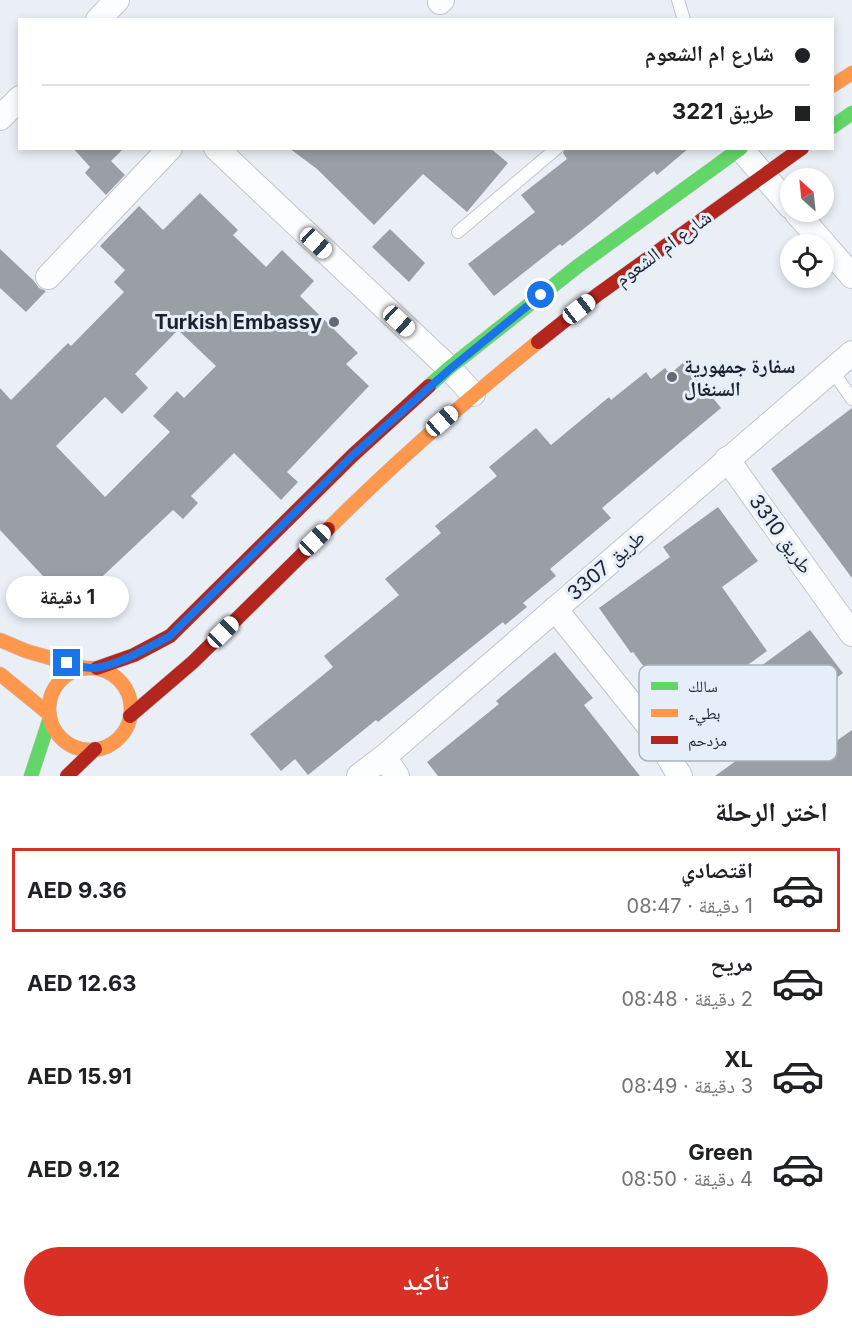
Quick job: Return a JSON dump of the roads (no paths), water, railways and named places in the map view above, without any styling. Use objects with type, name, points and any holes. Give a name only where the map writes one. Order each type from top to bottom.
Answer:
[{"type":"street","points":[[100,18],[117,0]]},
{"type":"street","points":[[834,85],[852,73]]},
{"type":"street","points":[[0,118],[18,100]]},
{"type":"street","points":[[834,126],[852,113]]},
{"type":"street","points":[[48,277],[168,150]]},
{"type":"street","points":[[218,150],[450,369],[473,394]]},
{"type":"street","name":"شارع ام الشعوم","points":[[91,668],[134,655],[170,636],[353,455],[450,369],[578,266],[740,150]]},
{"type":"street","points":[[742,150],[780,194]]},
{"type":"street","name":"شارع ام الشعوم","points":[[130,716],[193,662],[382,475],[473,394],[597,295],[799,150]]},
{"type":"street","points":[[805,222],[852,276]]},
{"type":"street","name":"طريق 3307","points":[[359,776],[391,767],[555,609],[852,353]]},
{"type":"street","name":"طريق 3310","points":[[727,459],[844,604],[852,634]]},
{"type":"street","points":[[555,609],[639,714]]},
{"type":"street","points":[[0,640],[26,651],[114,675],[126,689],[131,707],[127,726],[121,735],[105,747],[78,748],[57,733],[50,716],[0,674]]},
{"type":"street","points":[[31,776],[50,716],[51,696],[61,680],[76,670],[91,668]]},
{"type":"street","points":[[67,776],[95,749]]},
{"type":"street","points":[[672,761],[681,776]]},
{"type":"lane","points":[[678,0],[683,18]]},
{"type":"lane","points":[[458,232],[555,150]]},
{"type":"lane","points":[[832,370],[852,399]]},
{"type":"place","name":"Turkish Embassy","points":[[334,322]]},
{"type":"place","name":"سفارة جمهورية السنغال","points":[[672,377]]}]
